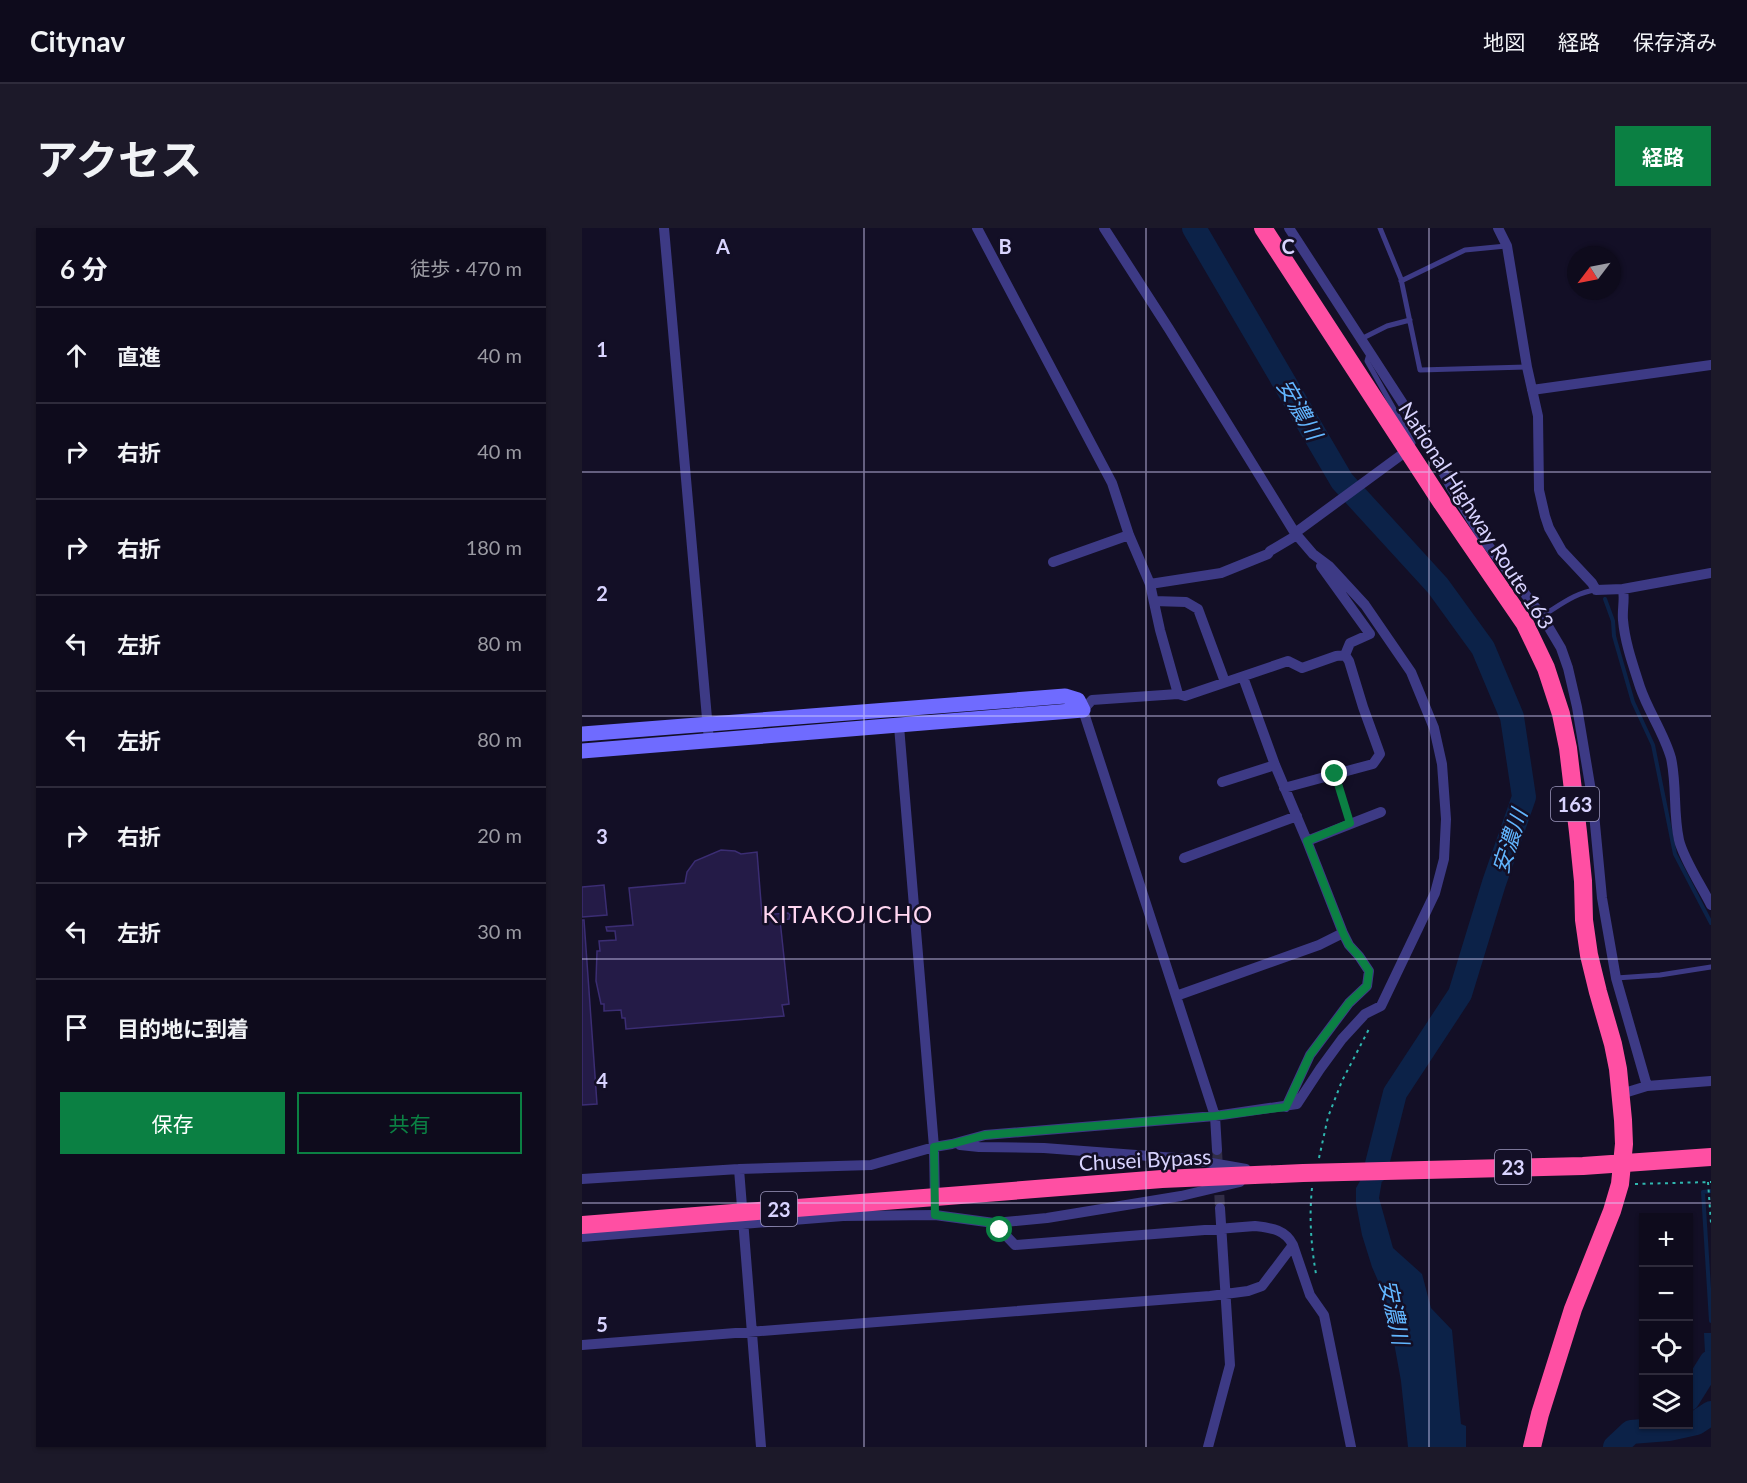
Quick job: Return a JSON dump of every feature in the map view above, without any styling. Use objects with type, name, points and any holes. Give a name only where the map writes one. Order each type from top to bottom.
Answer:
[{"type":"highway","name":"National Highway Route 163","points":[[1263,228],[1412,457],[1525,624],[1554,690],[1568,748],[1583,880],[1584,920],[1589,955],[1613,1044],[1621,1094],[1624,1144],[1620,1184],[1612,1211],[1573,1310],[1532,1447]]},
{"type":"highway","name":"Chusei Bypass","points":[[582,1225],[1162,1179],[1583,1166],[1711,1157]]},
{"type":"street","points":[[664,228],[709,741]]},
{"type":"street","points":[[977,228],[1112,483],[1129,535],[1150,584],[1178,694]]},
{"type":"street","points":[[1104,228],[1297,532],[1370,634],[1350,643],[1345,656]]},
{"type":"street","points":[[1289,228],[1422,433],[1451,487],[1484,540],[1542,616],[1561,648],[1577,707],[1593,803],[1602,898],[1616,978],[1647,1086]]},
{"type":"street","points":[[1498,228],[1507,246],[1527,367],[1538,416],[1539,490],[1549,528],[1562,551],[1596,590],[1623,589],[1711,573]]},
{"type":"street","points":[[1533,390],[1711,365]]},
{"type":"street","points":[[1150,584],[1221,573],[1268,554],[1270,550],[1412,457]]},
{"type":"street","points":[[1053,562],[1129,535]]},
{"type":"street","points":[[582,1179],[739,1169],[871,1165],[985,1135],[1215,1116],[1297,1104],[1342,1039],[1365,1014],[1380,1006],[1426,914],[1440,880],[1446,843],[1442,764],[1429,712],[1411,672],[1365,605],[1329,566],[1313,554]]},
{"type":"street","points":[[1623,589],[1625,600],[1623,619],[1632,662],[1646,703],[1671,758],[1679,842],[1711,905]]},
{"type":"street","points":[[1154,601],[1186,602],[1198,609],[1225,682]]},
{"type":"street","points":[[582,751],[1083,710],[1092,700],[1178,694],[1185,696],[1288,661],[1302,668],[1345,656]]},
{"type":"street","points":[[1284,788],[1373,764],[1380,754],[1349,661],[1345,656]]},
{"type":"street","points":[[1243,677],[1275,765],[1343,933],[1349,945],[1369,971],[1367,986],[1349,1003],[1310,1055],[1286,1107]]},
{"type":"street","points":[[582,734],[1065,696],[1078,700],[1215,1116],[1217,1150]]},
{"type":"street","points":[[899,726],[934,1147],[935,1215]]},
{"type":"street","points":[[1222,782],[1275,765]]},
{"type":"street","points":[[1307,841],[1381,812]]},
{"type":"street","points":[[1184,858],[1297,816]]},
{"type":"street","points":[[1176,996],[1319,945],[1343,933]]},
{"type":"street","points":[[1621,1094],[1647,1086],[1711,1081]]},
{"type":"street","points":[[952,1144],[979,1147],[1044,1148],[1189,1159],[1275,1174]]},
{"type":"street","points":[[739,1169],[761,1447]]},
{"type":"street","points":[[582,1237],[843,1216],[935,1215],[994,1223],[1047,1218],[1181,1196],[1275,1174]]},
{"type":"street","points":[[1208,1447],[1230,1365],[1220,1208]]},
{"type":"street","points":[[994,1223],[1015,1245],[1221,1228],[1255,1226],[1278,1229],[1290,1239],[1310,1295],[1324,1315],[1351,1447]]},
{"type":"street","points":[[582,1345],[1210,1296],[1248,1291],[1262,1286],[1293,1245]]},
{"type":"lane","points":[[1380,228],[1401,281],[1420,370],[1527,367]]},
{"type":"lane","points":[[1401,281],[1465,250],[1507,246]]},
{"type":"lane","points":[[1360,339],[1387,326],[1410,320]]},
{"type":"lane","points":[[1369,352],[1367,362],[1412,457]]},
{"type":"lane","points":[[1542,616],[1577,595],[1596,590]]},
{"type":"lane","points":[[1335,774],[1350,823]]},
{"type":"lane","points":[[1616,978],[1660,975],[1711,967]]},
{"type":"path","points":[[1318,1282],[1312,1248],[1310,1207],[1315,1173],[1328,1117],[1342,1081],[1380,1006]]},
{"type":"path","points":[[1620,1184],[1709,1182],[1711,1223]]},
{"type":"water","points":[[1391,1127],[1379,1198],[1393,1248],[1422,1274],[1431,1308],[1452,1330],[1461,1424],[1466,1426],[1466,1447],[1408,1447],[1401,1381],[1386,1299],[1372,1267],[1362,1235],[1356,1203],[1356,1188]]},
{"type":"water","points":[[1704,1333],[1711,1333],[1711,1372],[1702,1390],[1693,1386],[1693,1383],[1705,1353]]},
{"type":"building","points":[[721,850],[741,854],[757,852],[762,915],[788,913],[790,915],[789,919],[780,920],[789,1004],[782,1005],[784,1016],[626,1029],[625,1018],[622,1018],[621,1010],[604,1011],[604,1004],[601,1004],[596,981],[599,941],[616,940],[615,931],[607,931],[606,927],[633,925],[629,888],[685,883],[687,872],[695,861]]},
{"type":"building","points":[[604,885],[607,915],[582,917],[582,887]]},
{"type":"building","points":[[582,920],[584,920],[597,1104],[582,1105]]},
{"type":"waterway","name":"安濃川","points":[[1194,228],[1342,481],[1438,586],[1483,648],[1512,717],[1524,797],[1494,883],[1460,994],[1395,1093],[1375,1172]]},
{"type":"waterway","points":[[1605,599],[1613,621],[1614,636],[1633,702],[1653,745],[1675,854],[1711,923]]},
{"type":"waterway","points":[[1711,1191],[1703,1192],[1711,1321]]},
{"type":"waterway","points":[[1693,1391],[1711,1362]]},
{"type":"waterway","points":[[1693,1424],[1711,1413]]},
{"type":"waterway","points":[[1615,1447],[1631,1432],[1669,1429]]},
{"type":"tunnel","points":[[1217,1150],[1220,1208]]},
{"type":"district","name":"KITAKOJICHO","points":[[848,913]]},
{"type":"route","points":[[1000,1230],[994,1223],[935,1215],[934,1147],[985,1135],[1215,1116],[1286,1107],[1310,1055],[1349,1003],[1363,991],[1368,982],[1369,971],[1349,945],[1343,933],[1307,841],[1350,823],[1335,774]]}]
